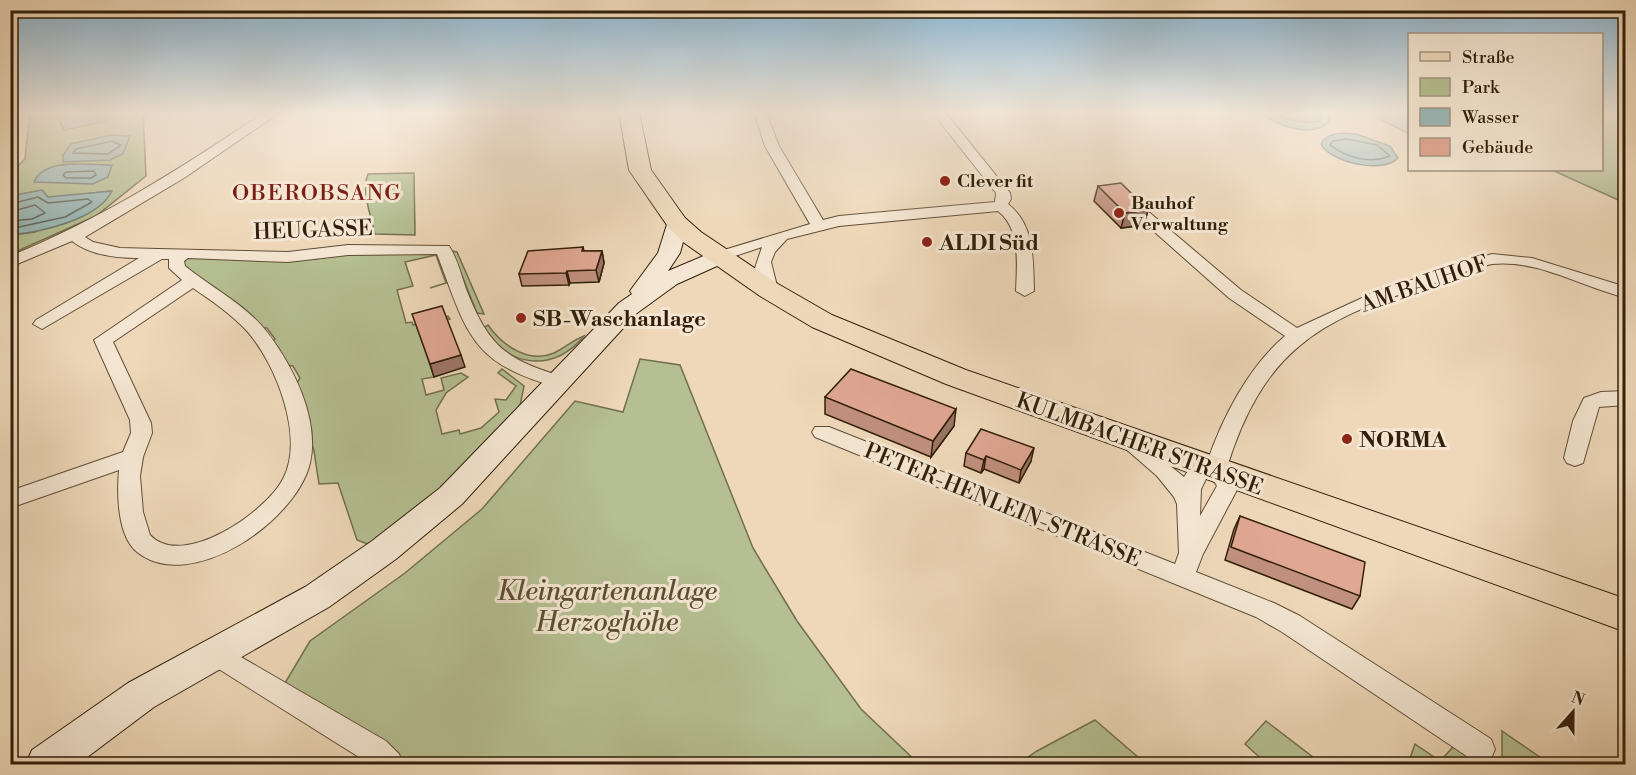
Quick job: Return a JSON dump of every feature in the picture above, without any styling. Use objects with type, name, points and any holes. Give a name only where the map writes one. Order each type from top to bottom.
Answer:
[{"type":"main road","name":"KULMBACHER STRASSE","points":[[636,148],[640,170],[677,223],[692,237],[769,290],[822,321],[887,350],[1119,436],[1626,616]]},
{"type":"street","points":[[10,262],[77,234],[181,176],[221,148]]},
{"type":"street","points":[[773,148],[818,225]]},
{"type":"street","points":[[628,308],[669,279],[720,256],[818,225],[990,208],[1000,205],[1004,199],[1003,193],[967,148]]},
{"type":"street","points":[[1000,205],[1008,210],[1019,230],[1025,255],[1025,291]]},
{"type":"street","points":[[1145,216],[1235,294],[1297,336]]},
{"type":"street","points":[[46,765],[141,695],[317,597],[384,550],[451,496],[628,308],[665,260],[677,223]]},
{"type":"street","points":[[77,234],[78,239],[87,244],[120,253],[184,253]]},
{"type":"street","points":[[769,290],[763,277],[762,256],[783,235]]},
{"type":"street","name":"HEUGASSE","points":[[184,253],[288,257],[359,250],[443,249],[473,321],[487,347],[518,367],[557,381]]},
{"type":"street","points":[[184,253],[176,260],[177,268],[243,318],[260,336],[276,361],[290,392],[299,423],[300,462],[283,497],[268,513],[238,536],[211,549],[178,556],[157,552],[142,543],[134,523],[130,499],[132,457],[142,439],[141,421],[103,340],[193,281]]},
{"type":"street","points":[[42,324],[158,254]]},
{"type":"street","name":"AM BAUHOF","points":[[1216,469],[1222,446],[1261,377],[1297,336],[1346,310],[1405,287],[1498,258],[1522,262],[1626,293]]},
{"type":"street","points":[[1575,458],[1583,421],[1591,404],[1601,399],[1626,398]]},
{"type":"street","name":"PETER-HENLEIN-STRASSE","points":[[822,432],[1183,575],[1291,624],[1481,749]]},
{"type":"street","points":[[1119,436],[1174,479],[1184,492],[1189,506]]},
{"type":"street","points":[[10,500],[132,457]]},
{"type":"street","points":[[1183,575],[1191,553],[1228,486],[1222,474],[1216,469],[1199,472],[1194,477],[1189,506],[1191,553]]},
{"type":"street","points":[[215,653],[376,751],[389,765]]},
{"type":"green space","points":[[26,148],[145,148],[146,176],[96,216],[11,254],[11,235],[35,232],[111,191],[48,198],[14,197],[11,202],[11,173],[25,159]]},
{"type":"green space","points":[[1603,148],[1625,148],[1625,203],[1554,171],[1603,171]]},
{"type":"green space","points":[[414,173],[415,235],[375,234],[366,196],[368,174]]},
{"type":"green space","points":[[452,251],[457,252],[484,314],[477,313]]},
{"type":"green space","points":[[437,252],[449,282],[446,283],[436,255],[405,262],[413,286],[397,290],[406,323],[412,322],[413,325],[448,316],[450,319],[417,327],[434,377],[422,379],[426,395],[444,390],[441,378],[461,373],[468,377],[446,393],[436,410],[442,434],[459,430],[460,434],[481,428],[499,412],[495,399],[506,400],[516,386],[498,373],[502,369],[524,386],[520,406],[384,550],[357,540],[338,483],[319,484],[314,451],[295,386],[300,378],[293,366],[285,365],[271,344],[275,339],[267,328],[259,328],[183,266],[183,262],[192,256],[315,259],[342,255]]},
{"type":"green space","points":[[488,325],[508,346],[516,351],[535,356],[554,353],[584,336],[572,348],[559,356],[532,361],[518,358],[505,351],[483,328]]},
{"type":"green space","name":"Kleingartenanlage Herzoghöhe","points":[[640,359],[680,365],[753,548],[797,621],[861,709],[919,764],[389,764],[376,751],[279,693],[310,641],[405,573],[482,509],[575,401],[623,412]]},
{"type":"green space","points":[[1095,720],[1146,764],[1018,764],[1037,751]]},
{"type":"green space","points":[[1266,721],[1322,764],[1267,764],[1245,744]]},
{"type":"green space","points":[[1502,731],[1550,764],[1502,764]]},
{"type":"green space","points":[[1415,744],[1440,761],[1454,746],[1483,764],[1408,764]]},
{"type":"water","points":[[68,148],[125,148],[123,154],[110,160],[63,162],[63,155]]},
{"type":"water","points":[[1324,148],[1391,148],[1398,158],[1391,163],[1370,166],[1346,161]]},
{"type":"water","points":[[112,165],[108,177],[93,184],[34,182],[40,174],[57,166]]},
{"type":"water","points":[[42,190],[48,197],[112,191],[105,201],[82,217],[37,231],[11,235],[11,202],[20,194]]},
{"type":"building","points":[[1121,183],[1148,210],[1125,213],[1098,186]]},
{"type":"building","points":[[583,247],[582,251],[602,251],[596,270],[519,274],[528,251]]},
{"type":"building","points":[[442,306],[461,355],[430,364],[412,314]]},
{"type":"building","points":[[851,369],[956,409],[933,441],[825,397]]},
{"type":"building","points":[[981,429],[1034,448],[1021,470],[986,456],[984,460],[966,453]]},
{"type":"building","points":[[1240,516],[1365,562],[1360,596],[1231,547]]},
{"type":"place","name":"Clever fit","points":[[945,181]]},
{"type":"place","name":"Bauhof Verwaltung","points":[[1119,213]]},
{"type":"place","name":"ALDI Süd","points":[[927,242]]},
{"type":"place","name":"SB-Waschanlage","points":[[521,318]]},
{"type":"place","name":"NORMA","points":[[1347,439]]},
{"type":"district","name":"OBEROBSANG","points":[[317,192]]}]
